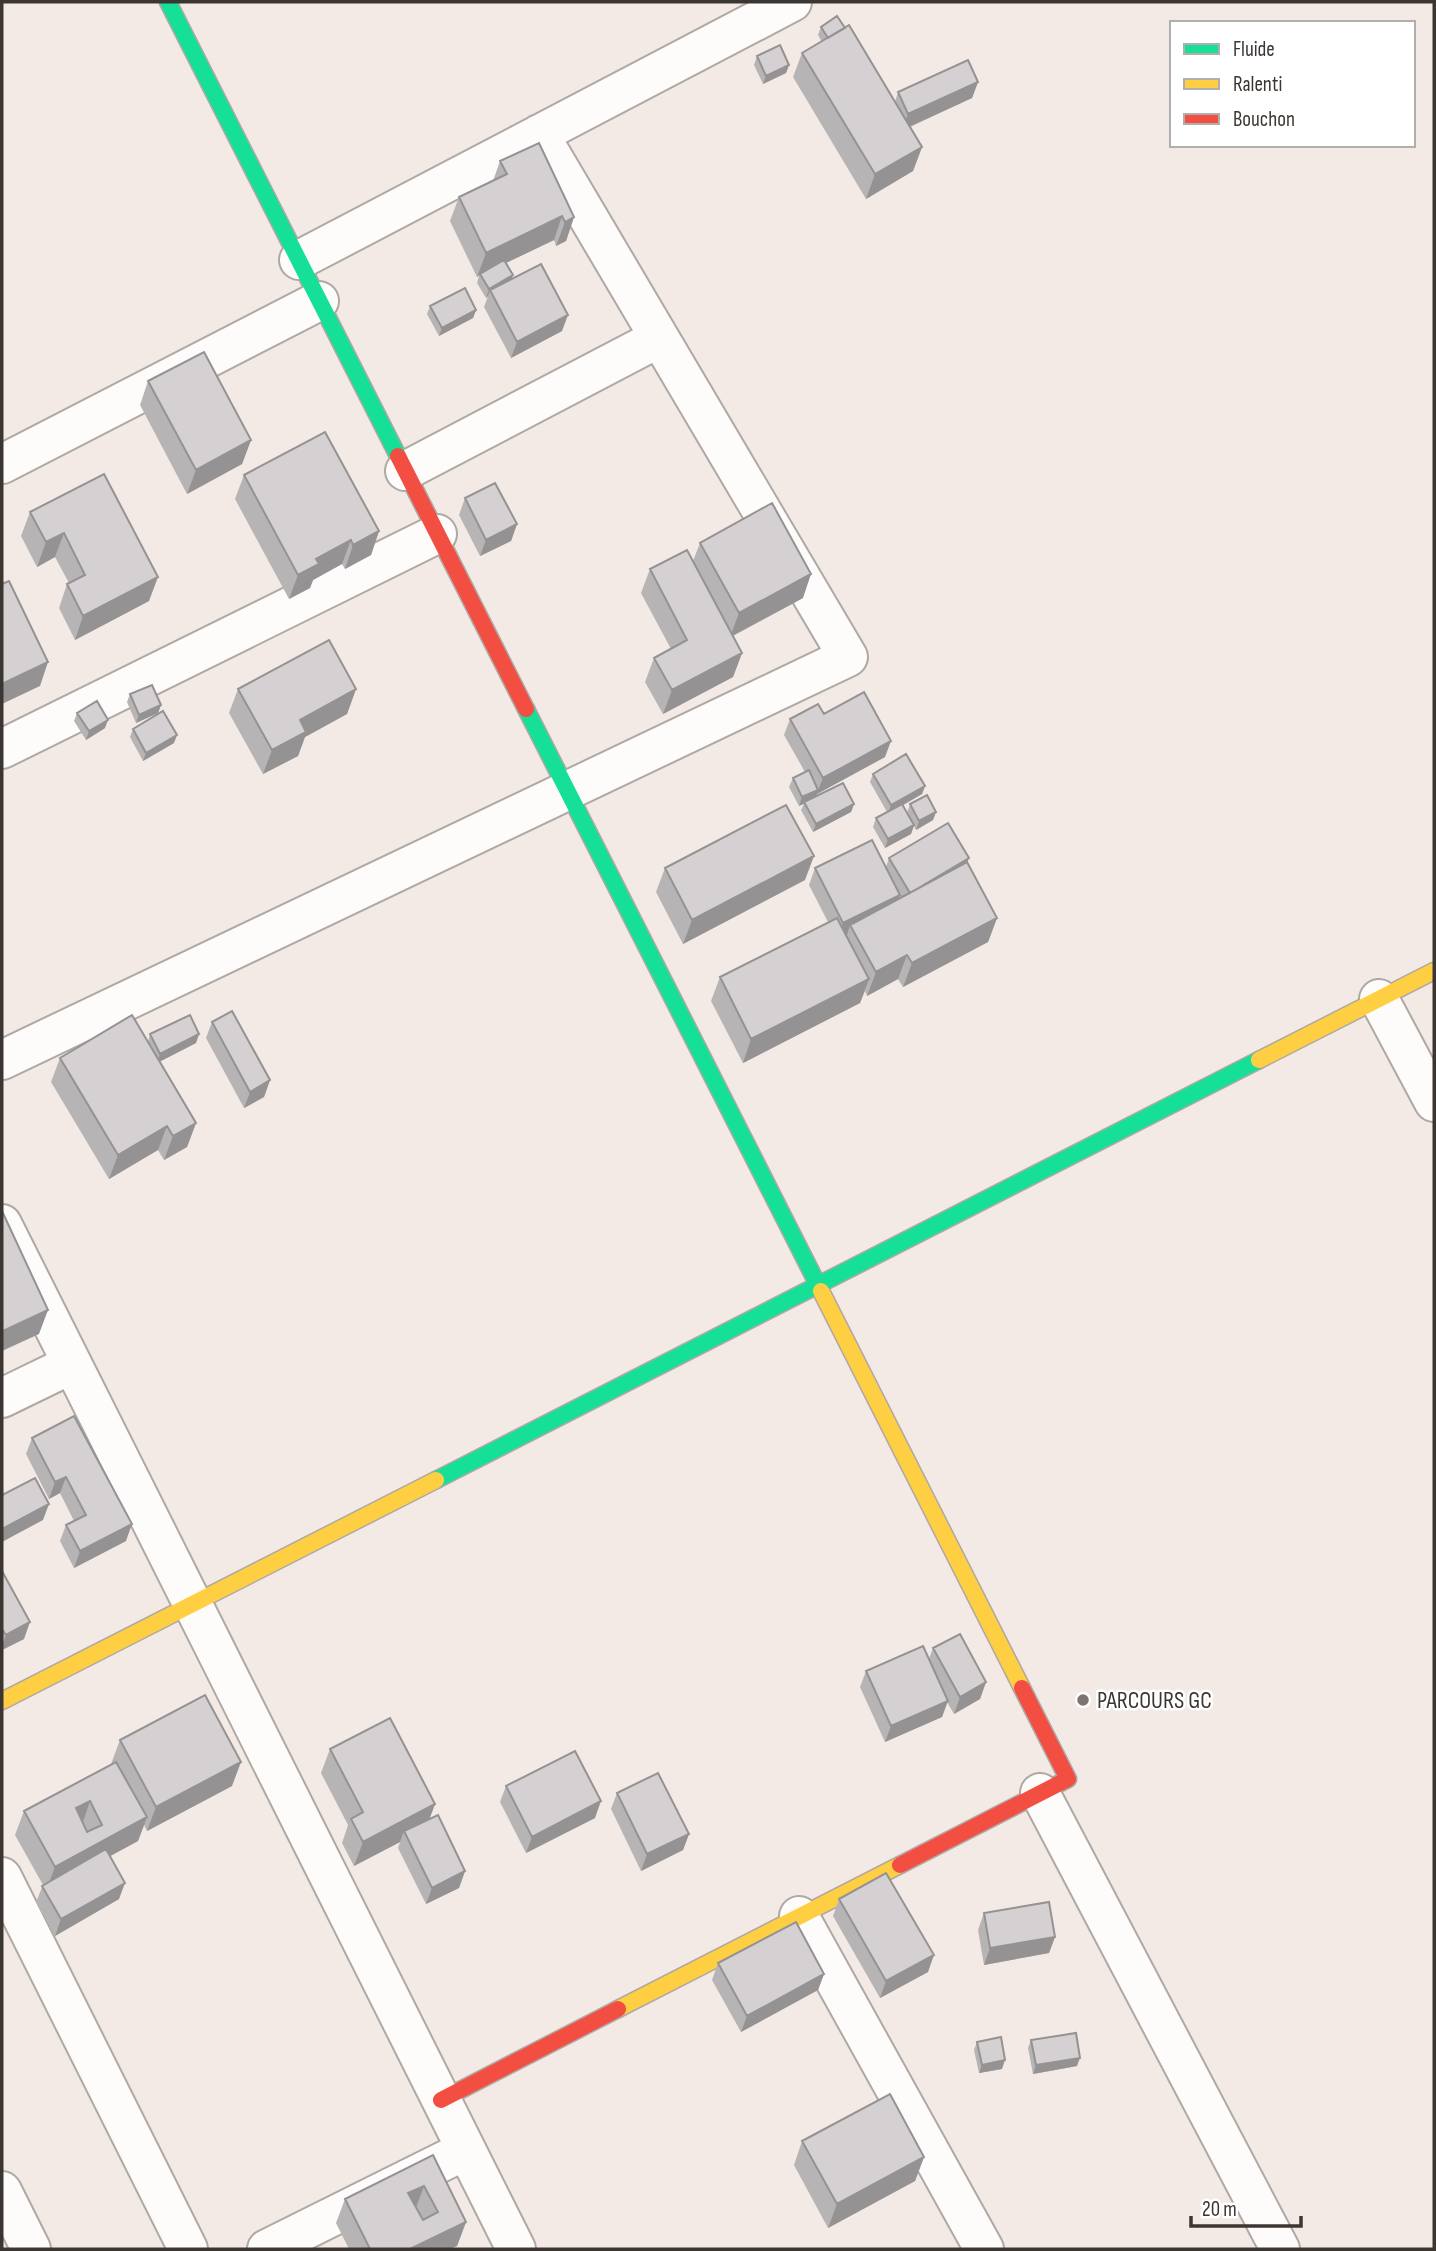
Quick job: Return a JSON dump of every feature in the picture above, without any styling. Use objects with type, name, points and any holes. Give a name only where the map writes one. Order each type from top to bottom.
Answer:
[{"type":"street","points":[[168,2],[1068,1779],[441,2100]]},
{"type":"street","points":[[299,260],[792,2]]},
{"type":"street","points":[[2,1060],[848,657],[539,134]]},
{"type":"street","points":[[2,464],[319,300]]},
{"type":"street","points":[[405,471],[659,338]]},
{"type":"street","points":[[2,749],[437,534]]},
{"type":"street","points":[[2,1701],[1434,971]]},
{"type":"street","points":[[1379,999],[1434,1102]]},
{"type":"street","points":[[2,1224],[516,2249]]},
{"type":"street","points":[[2,1398],[72,1364]]},
{"type":"street","points":[[1041,1793],[1280,2249]]},
{"type":"street","points":[[2,1877],[188,2249]]},
{"type":"street","points":[[799,1916],[984,2249]]},
{"type":"street","points":[[267,2249],[466,2150]]},
{"type":"street","points":[[2,2191],[31,2249]]},
{"type":"building","points":[[837,16],[845,28],[828,38],[821,27]]},
{"type":"building","points":[[849,25],[922,147],[875,174],[802,53]]},
{"type":"building","points":[[780,45],[789,65],[766,76],[757,56]]},
{"type":"building","points":[[968,60],[978,82],[908,114],[898,92]]},
{"type":"building","points":[[539,143],[574,217],[565,222],[562,216],[486,253],[459,197],[507,174],[500,161]]},
{"type":"building","points":[[504,260],[513,275],[489,289],[480,274]]},
{"type":"building","points":[[541,264],[568,315],[517,342],[490,290]]},
{"type":"building","points":[[465,288],[476,310],[442,328],[430,306]]},
{"type":"building","points":[[204,352],[251,440],[196,470],[148,381]]},
{"type":"building","points":[[325,432],[379,531],[353,545],[351,540],[316,559],[319,564],[298,575],[244,475]]},
{"type":"building","points":[[104,474],[158,577],[83,616],[67,584],[85,575],[64,533],[46,542],[30,512]]},
{"type":"building","points":[[495,483],[517,524],[486,540],[465,498]]},
{"type":"building","points":[[772,503],[811,574],[739,613],[700,543]]},
{"type":"building","points":[[687,550],[742,653],[672,690],[654,658],[687,640],[650,569]]},
{"type":"building","points":[[9,581],[48,662],[2,684],[2,584]]},
{"type":"building","points":[[329,640],[356,689],[300,720],[306,732],[272,750],[238,689]]},
{"type":"building","points":[[152,685],[161,705],[139,715],[130,694]]},
{"type":"building","points":[[864,692],[891,741],[823,778],[790,719],[818,704],[824,714]]},
{"type":"building","points":[[97,701],[108,720],[89,731],[77,713]]},
{"type":"building","points":[[163,711],[177,735],[146,753],[133,729]]},
{"type":"building","points":[[906,754],[925,786],[891,805],[873,774]]},
{"type":"building","points":[[809,770],[818,790],[802,797],[793,778]]},
{"type":"building","points":[[843,783],[854,804],[816,824],[804,802]]},
{"type":"building","points":[[927,795],[936,812],[919,821],[910,804]]},
{"type":"building","points":[[902,804],[914,825],[888,839],[876,818]]},
{"type":"building","points":[[786,805],[814,856],[692,920],[665,868]]},
{"type":"building","points":[[948,823],[969,858],[910,893],[889,858]]},
{"type":"building","points":[[872,840],[900,895],[843,923],[815,868]]},
{"type":"building","points":[[967,862],[997,918],[912,963],[907,955],[876,972],[850,925]]},
{"type":"building","points":[[837,918],[869,979],[751,1039],[720,977]]},
{"type":"building","points":[[232,1011],[270,1080],[250,1092],[212,1022]]},
{"type":"building","points":[[132,1015],[196,1123],[173,1136],[167,1126],[118,1155],[60,1058]]},
{"type":"building","points":[[190,1015],[199,1034],[160,1054],[150,1034]]},
{"type":"building","points":[[2,1211],[48,1310],[3,1331],[2,1328]]},
{"type":"building","points":[[74,1416],[132,1524],[80,1551],[66,1525],[86,1515],[66,1477],[55,1482],[32,1438]]},
{"type":"building","points":[[35,1478],[49,1504],[2,1529],[2,1495]]},
{"type":"building","points":[[2,1571],[30,1622],[6,1635],[2,1629]]},
{"type":"building","points":[[960,1634],[986,1682],[960,1697],[933,1648]]},
{"type":"building","points":[[923,1646],[948,1701],[891,1726],[866,1671]]},
{"type":"building","points":[[205,1695],[241,1762],[156,1807],[120,1740]]},
{"type":"building","points":[[390,1718],[435,1804],[363,1842],[351,1819],[363,1812],[330,1749]]},
{"type":"building","points":[[575,1751],[601,1801],[532,1837],[506,1786]]},
{"type":"building","points":[[116,1762],[147,1817],[55,1867],[24,1811]],"holes":[[[90,1801],[102,1825],[87,1832],[76,1808]]]},
{"type":"building","points":[[658,1773],[689,1834],[647,1854],[617,1793]]},
{"type":"building","points":[[438,1815],[465,1871],[432,1888],[404,1831]]},
{"type":"building","points":[[106,1849],[125,1883],[61,1919],[42,1886]]},
{"type":"building","points":[[886,1873],[934,1955],[886,1981],[839,1899]]},
{"type":"building","points":[[1049,1902],[1055,1937],[990,1948],[984,1913]]},
{"type":"building","points":[[796,1922],[824,1974],[747,2016],[718,1963]]},
{"type":"building","points":[[1076,2033],[1080,2058],[1036,2065],[1031,2040]]},
{"type":"building","points":[[1001,2037],[1005,2060],[982,2065],[977,2042]]},
{"type":"building","points":[[890,2094],[924,2157],[837,2204],[802,2141]]},
{"type":"building","points":[[433,2155],[466,2222],[410,2249],[370,2249],[345,2199]],"holes":[[[424,2186],[438,2212],[423,2220],[408,2193]]]},
{"type":"traffic: fast","points":[[168,2],[398,456]]},
{"type":"traffic: fast","points":[[526,709],[821,1291]]},
{"type":"traffic: fast","points":[[436,1480],[1259,1060]]},
{"type":"traffic: slow","points":[[1259,1060],[1434,971]]},
{"type":"traffic: slow","points":[[821,1291],[1022,1688]]},
{"type":"traffic: slow","points":[[2,1701],[436,1480]]},
{"type":"traffic: slow","points":[[618,2009],[900,1865]]},
{"type":"traffic: jam","points":[[398,456],[526,709]]},
{"type":"traffic: jam","points":[[900,1865],[1068,1779],[1022,1688]]},
{"type":"traffic: jam","points":[[441,2100],[618,2009]]},
{"type":"place","name":"PARCOURS GC","points":[[1083,1700]]}]
